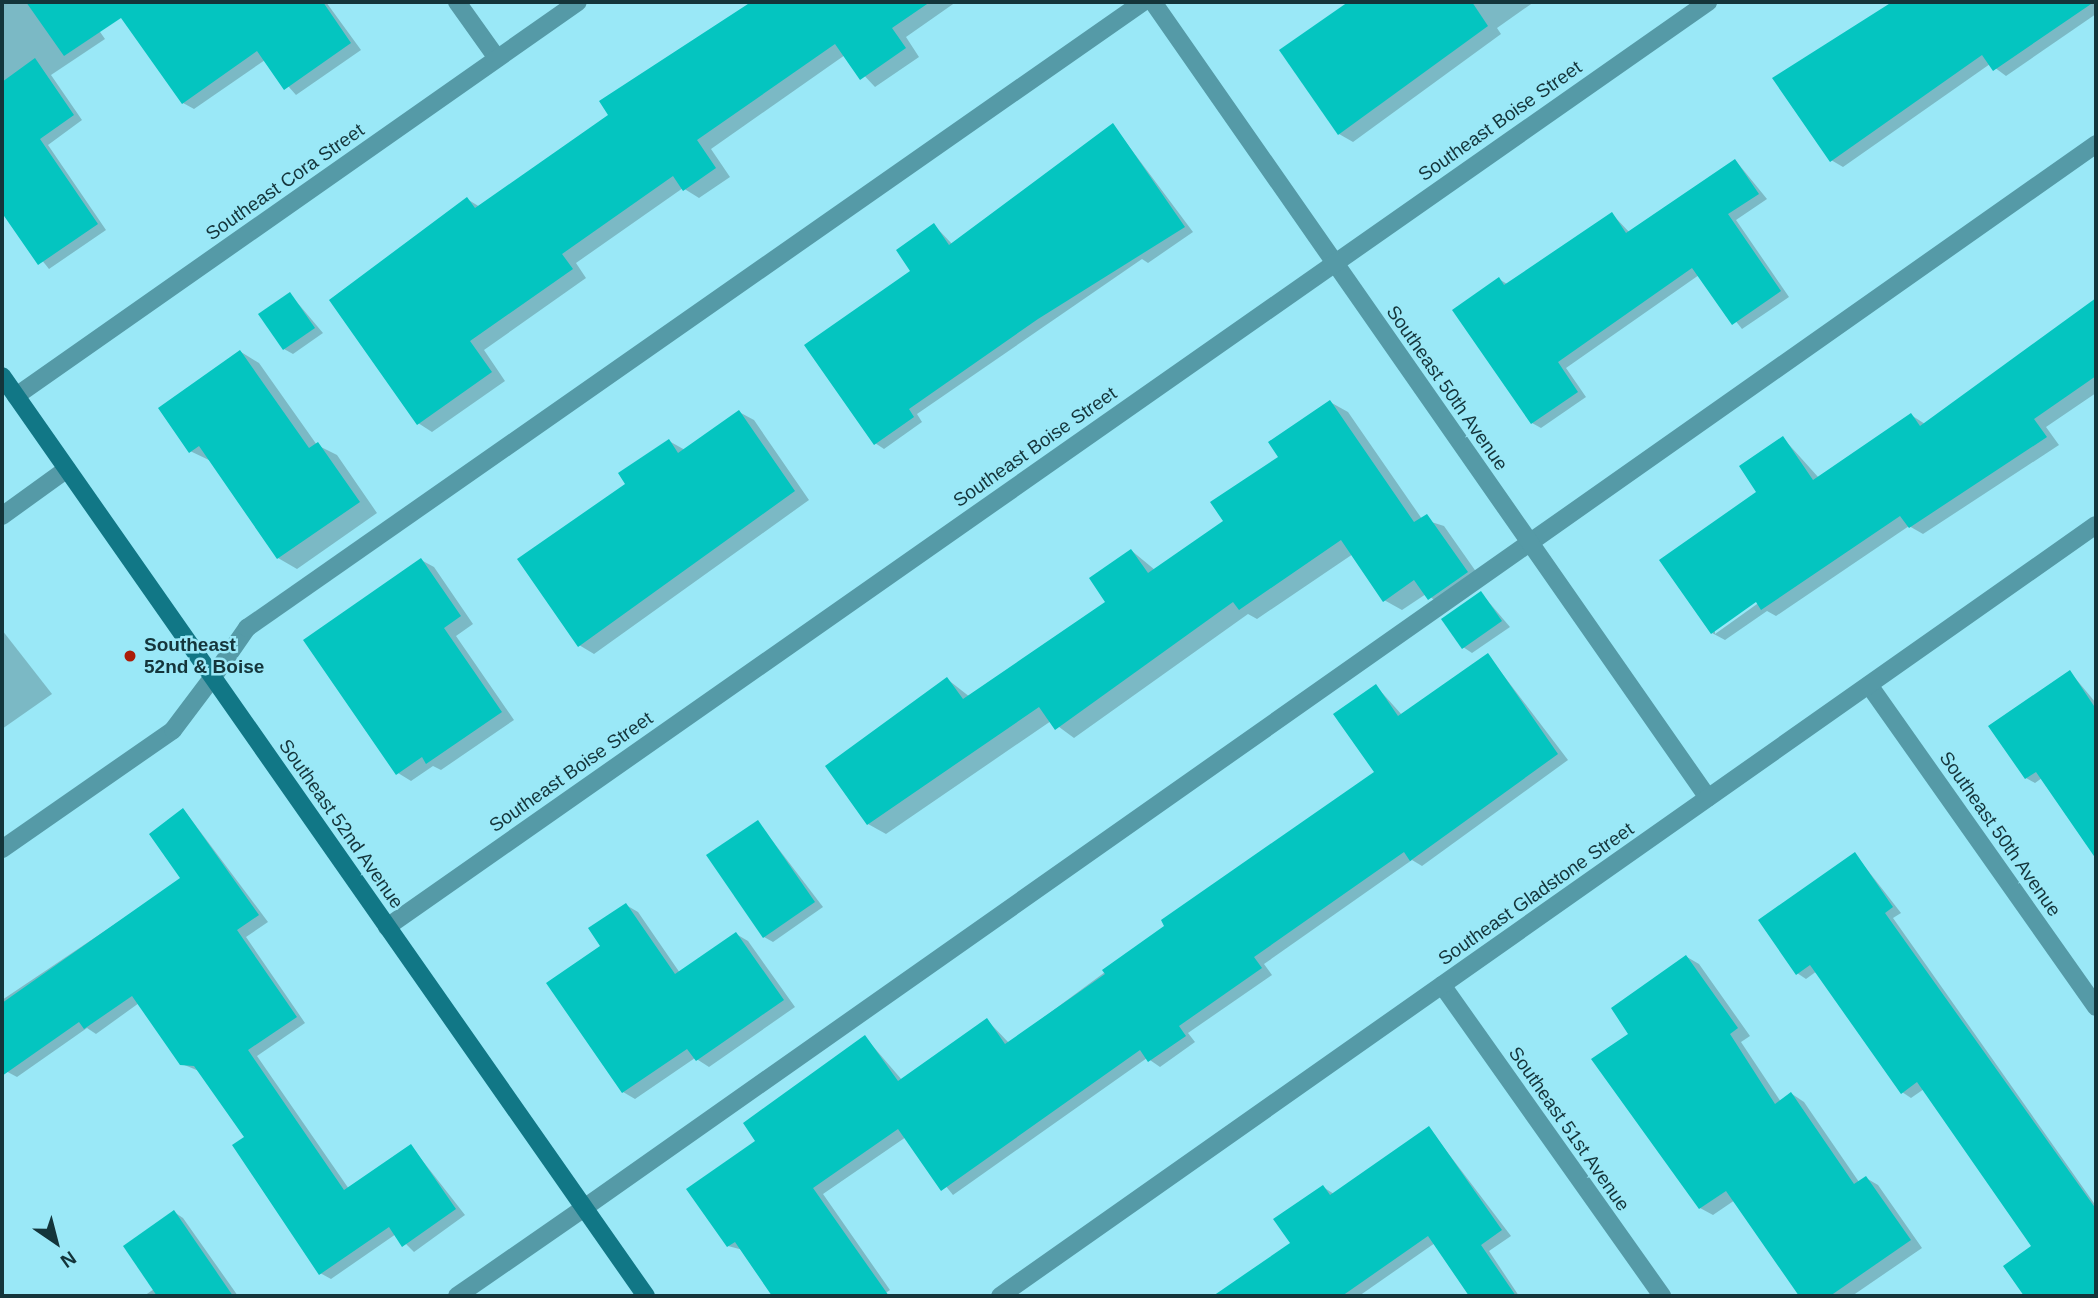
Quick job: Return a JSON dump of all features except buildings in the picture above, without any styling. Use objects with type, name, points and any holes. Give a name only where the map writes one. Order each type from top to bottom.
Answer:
[{"type":"main road","name":"Southeast 52nd Avenue","points":[[2,376],[646,1296]]},
{"type":"street","points":[[457,2],[498,58]]},
{"type":"street","name":"Southeast Cora Street","points":[[16,396],[578,2]]},
{"type":"street","points":[[2,849],[173,730],[247,628],[1143,2]]},
{"type":"street","name":"Southeast 50th Avenue","points":[[1153,2],[1707,799]]},
{"type":"street","name":"Southeast Boise Street","points":[[387,927],[1708,2]]},
{"type":"street","points":[[457,1296],[2096,144]]},
{"type":"street","points":[[2,516],[67,469]]},
{"type":"street","name":"Southeast Gladstone Street","points":[[1000,1296],[2096,525]]},
{"type":"street","name":"Southeast 50th Avenue","points":[[1869,685],[2096,1007]]},
{"type":"street","name":"Southeast 51st Avenue","points":[[1442,985],[1662,1296]]},
{"type":"place","name":"Southeast 52nd & Boise","points":[[130,656]]}]
